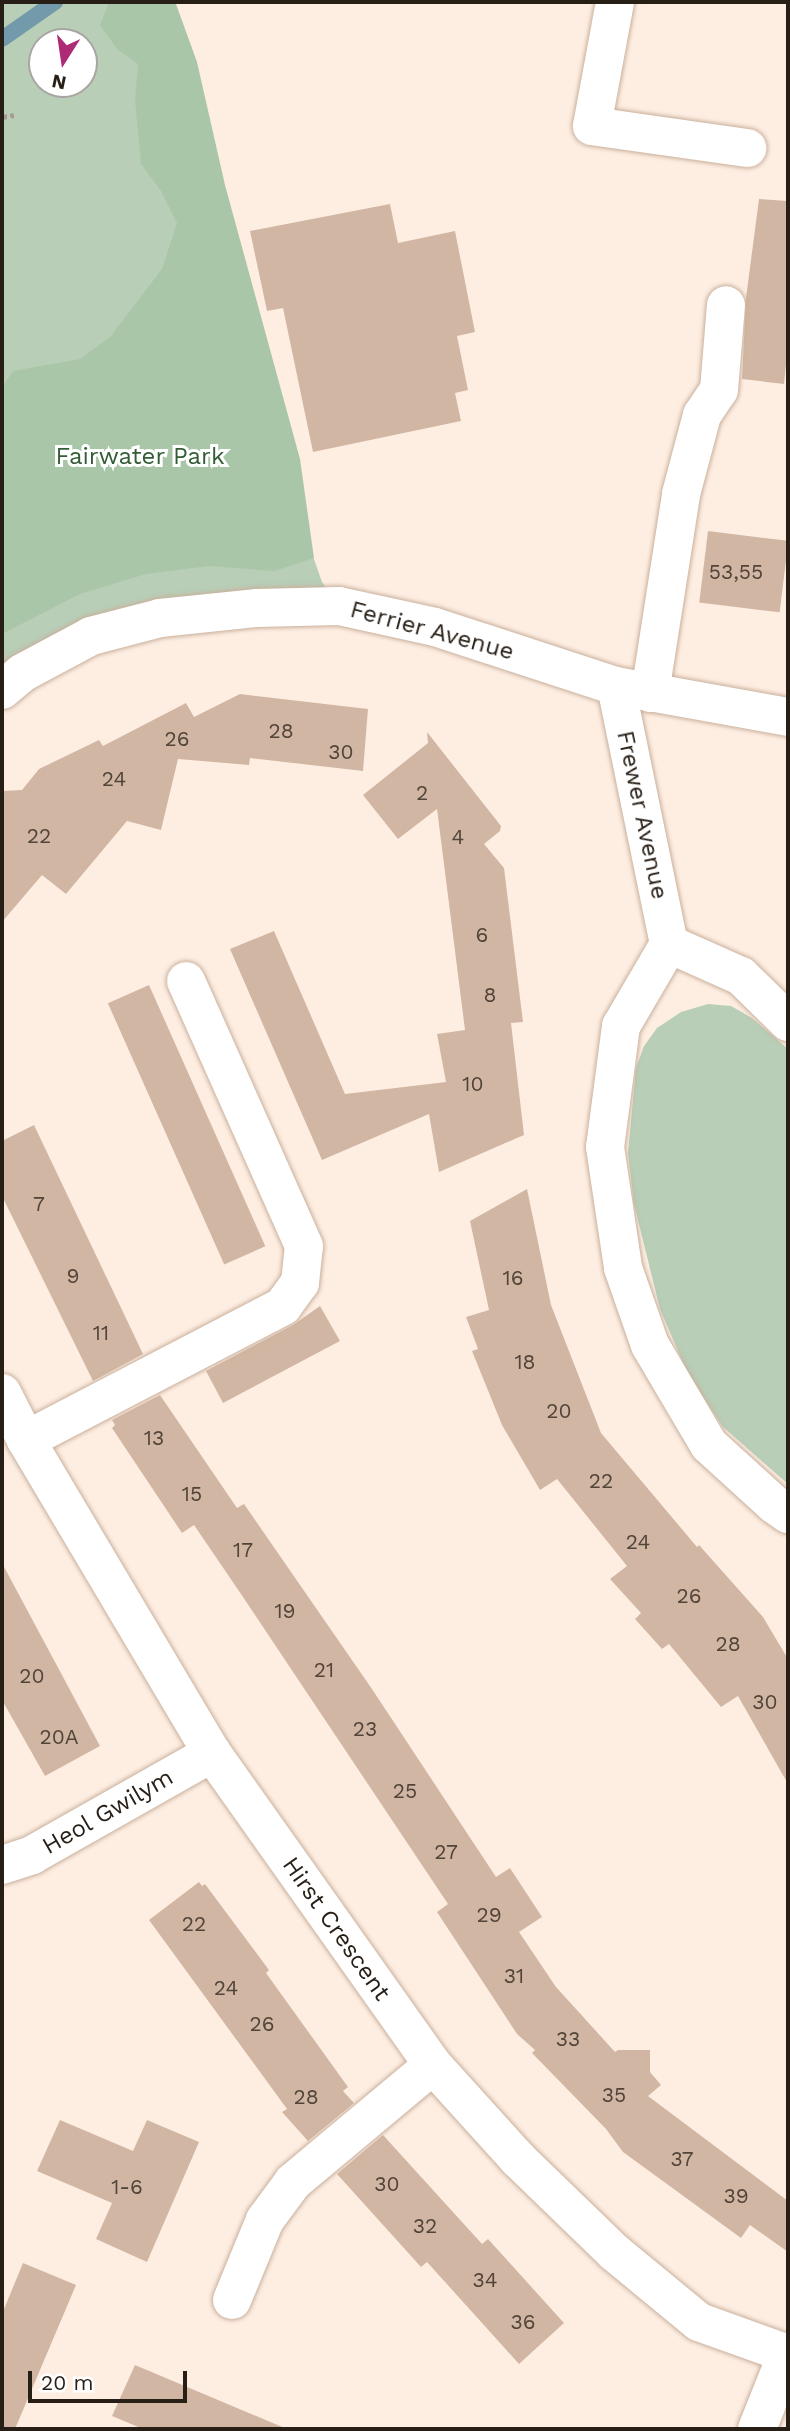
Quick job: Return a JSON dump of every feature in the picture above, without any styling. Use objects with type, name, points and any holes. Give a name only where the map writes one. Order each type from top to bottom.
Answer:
[{"type":"street","points":[[615,2],[592,126],[747,148]]},
{"type":"street","points":[[633,690],[702,415],[719,390],[726,305]]},
{"type":"street","name":"Ferrier Avenue","points":[[2,690],[22,673],[91,635],[160,618],[257,608],[339,606],[435,627],[633,690],[788,718]]},
{"type":"street","name":"Frewer Avenue","points":[[633,690],[669,944]]},
{"type":"street","points":[[788,1022],[741,976],[669,944],[621,1026],[605,1146],[623,1268],[650,1345],[709,1445],[788,1514]]},
{"type":"street","points":[[26,1440],[284,1306],[300,1283],[304,1246],[186,981]]},
{"type":"street","name":"Hirst Crescent","points":[[2,1392],[26,1440],[212,1753],[433,2065],[518,2159],[614,2252],[699,2322],[788,2354]]},
{"type":"street","name":"Heol Gwilym","points":[[2,1865],[32,1856],[212,1753]]},
{"type":"street","points":[[232,2300],[265,2220],[293,2182],[433,2065]]},
{"type":"street","points":[[757,2429],[788,2354]]},
{"type":"path","points":[[2,117],[14,115]]},
{"type":"green space","name":"Fairwater Park","points":[[2,2],[166,2],[298,514],[322,582],[339,606],[160,618],[2,690]]},
{"type":"green space","name":"Fairwater Park","points":[[109,2],[176,4],[197,62],[225,185],[300,459],[314,558],[275,571],[209,566],[146,574],[80,594],[2,634],[2,387],[13,371],[80,359],[110,337],[162,269],[177,223],[161,191],[141,164],[135,100],[138,64],[118,50],[100,25]]},
{"type":"green space","points":[[708,1004],[731,1006],[752,1018],[788,1049],[788,1484],[723,1427],[688,1374],[660,1309],[634,1204],[628,1153],[636,1068],[644,1046],[657,1028],[681,1012]]},
{"type":"building","points":[[759,199],[788,201],[788,345],[784,384],[742,379],[746,298]]},
{"type":"building","points":[[390,204],[398,243],[455,231],[475,332],[457,336],[468,390],[455,393],[461,421],[313,452],[283,308],[267,311],[250,231]]},
{"type":"building","points":[[708,531],[788,541],[780,612],[699,602]]},
{"type":"building","points":[[240,694],[368,709],[363,771],[250,758],[249,765],[178,759],[161,830],[127,821],[66,894],[42,875],[2,922],[2,791],[22,790],[39,769],[99,740],[103,746],[186,703],[194,717]]},
{"type":"building","points":[[427,732],[501,826],[500,831],[484,844],[504,868],[523,1022],[511,1023],[524,1135],[439,1172],[429,1114],[322,1160],[230,949],[274,931],[345,1094],[446,1082],[437,1034],[465,1030],[437,809],[398,839],[363,795],[428,743]]},
{"type":"building","points":[[149,985],[265,1246],[224,1265],[108,1003]]},
{"type":"building","points":[[34,1125],[143,1354],[93,1381],[2,1196],[2,1141]]},
{"type":"building","points":[[527,1189],[551,1305],[601,1433],[697,1547],[699,1545],[763,1617],[788,1659],[788,1784],[738,1696],[721,1707],[669,1644],[662,1649],[635,1619],[641,1613],[610,1579],[627,1566],[557,1479],[540,1490],[502,1425],[472,1351],[478,1349],[466,1317],[489,1310],[470,1221]]},
{"type":"building","points":[[320,1306],[340,1341],[223,1403],[206,1371],[293,1325]]},
{"type":"building","points":[[160,1395],[237,1508],[244,1504],[372,1689],[496,1877],[510,1868],[542,1917],[519,1932],[556,1987],[615,2052],[650,2050],[650,2072],[661,2085],[648,2096],[788,2201],[788,2252],[750,2225],[741,2238],[623,2152],[606,2129],[532,2053],[535,2050],[517,2034],[437,1912],[448,1904],[243,1597],[194,1525],[182,1533],[112,1428],[115,1425],[112,1420]]},
{"type":"building","points":[[2,1563],[100,1746],[45,1776],[2,1700]]},
{"type":"building","points":[[199,1882],[202,1886],[205,1884],[269,1970],[266,1973],[348,2087],[343,2091],[354,2103],[308,2141],[282,2112],[287,2109],[149,1920]]},
{"type":"building","points":[[60,2120],[133,2151],[147,2120],[199,2142],[147,2262],[96,2239],[112,2203],[37,2171]]},
{"type":"building","points":[[383,2135],[482,2244],[488,2239],[564,2323],[519,2364],[427,2262],[421,2267],[337,2174]]},
{"type":"building","points":[[23,2263],[76,2285],[15,2429],[2,2429],[2,2314]]},
{"type":"building","points":[[135,2365],[287,2429],[143,2429],[112,2416]]},
{"type":"waterway","points":[[2,39],[55,2]]}]
